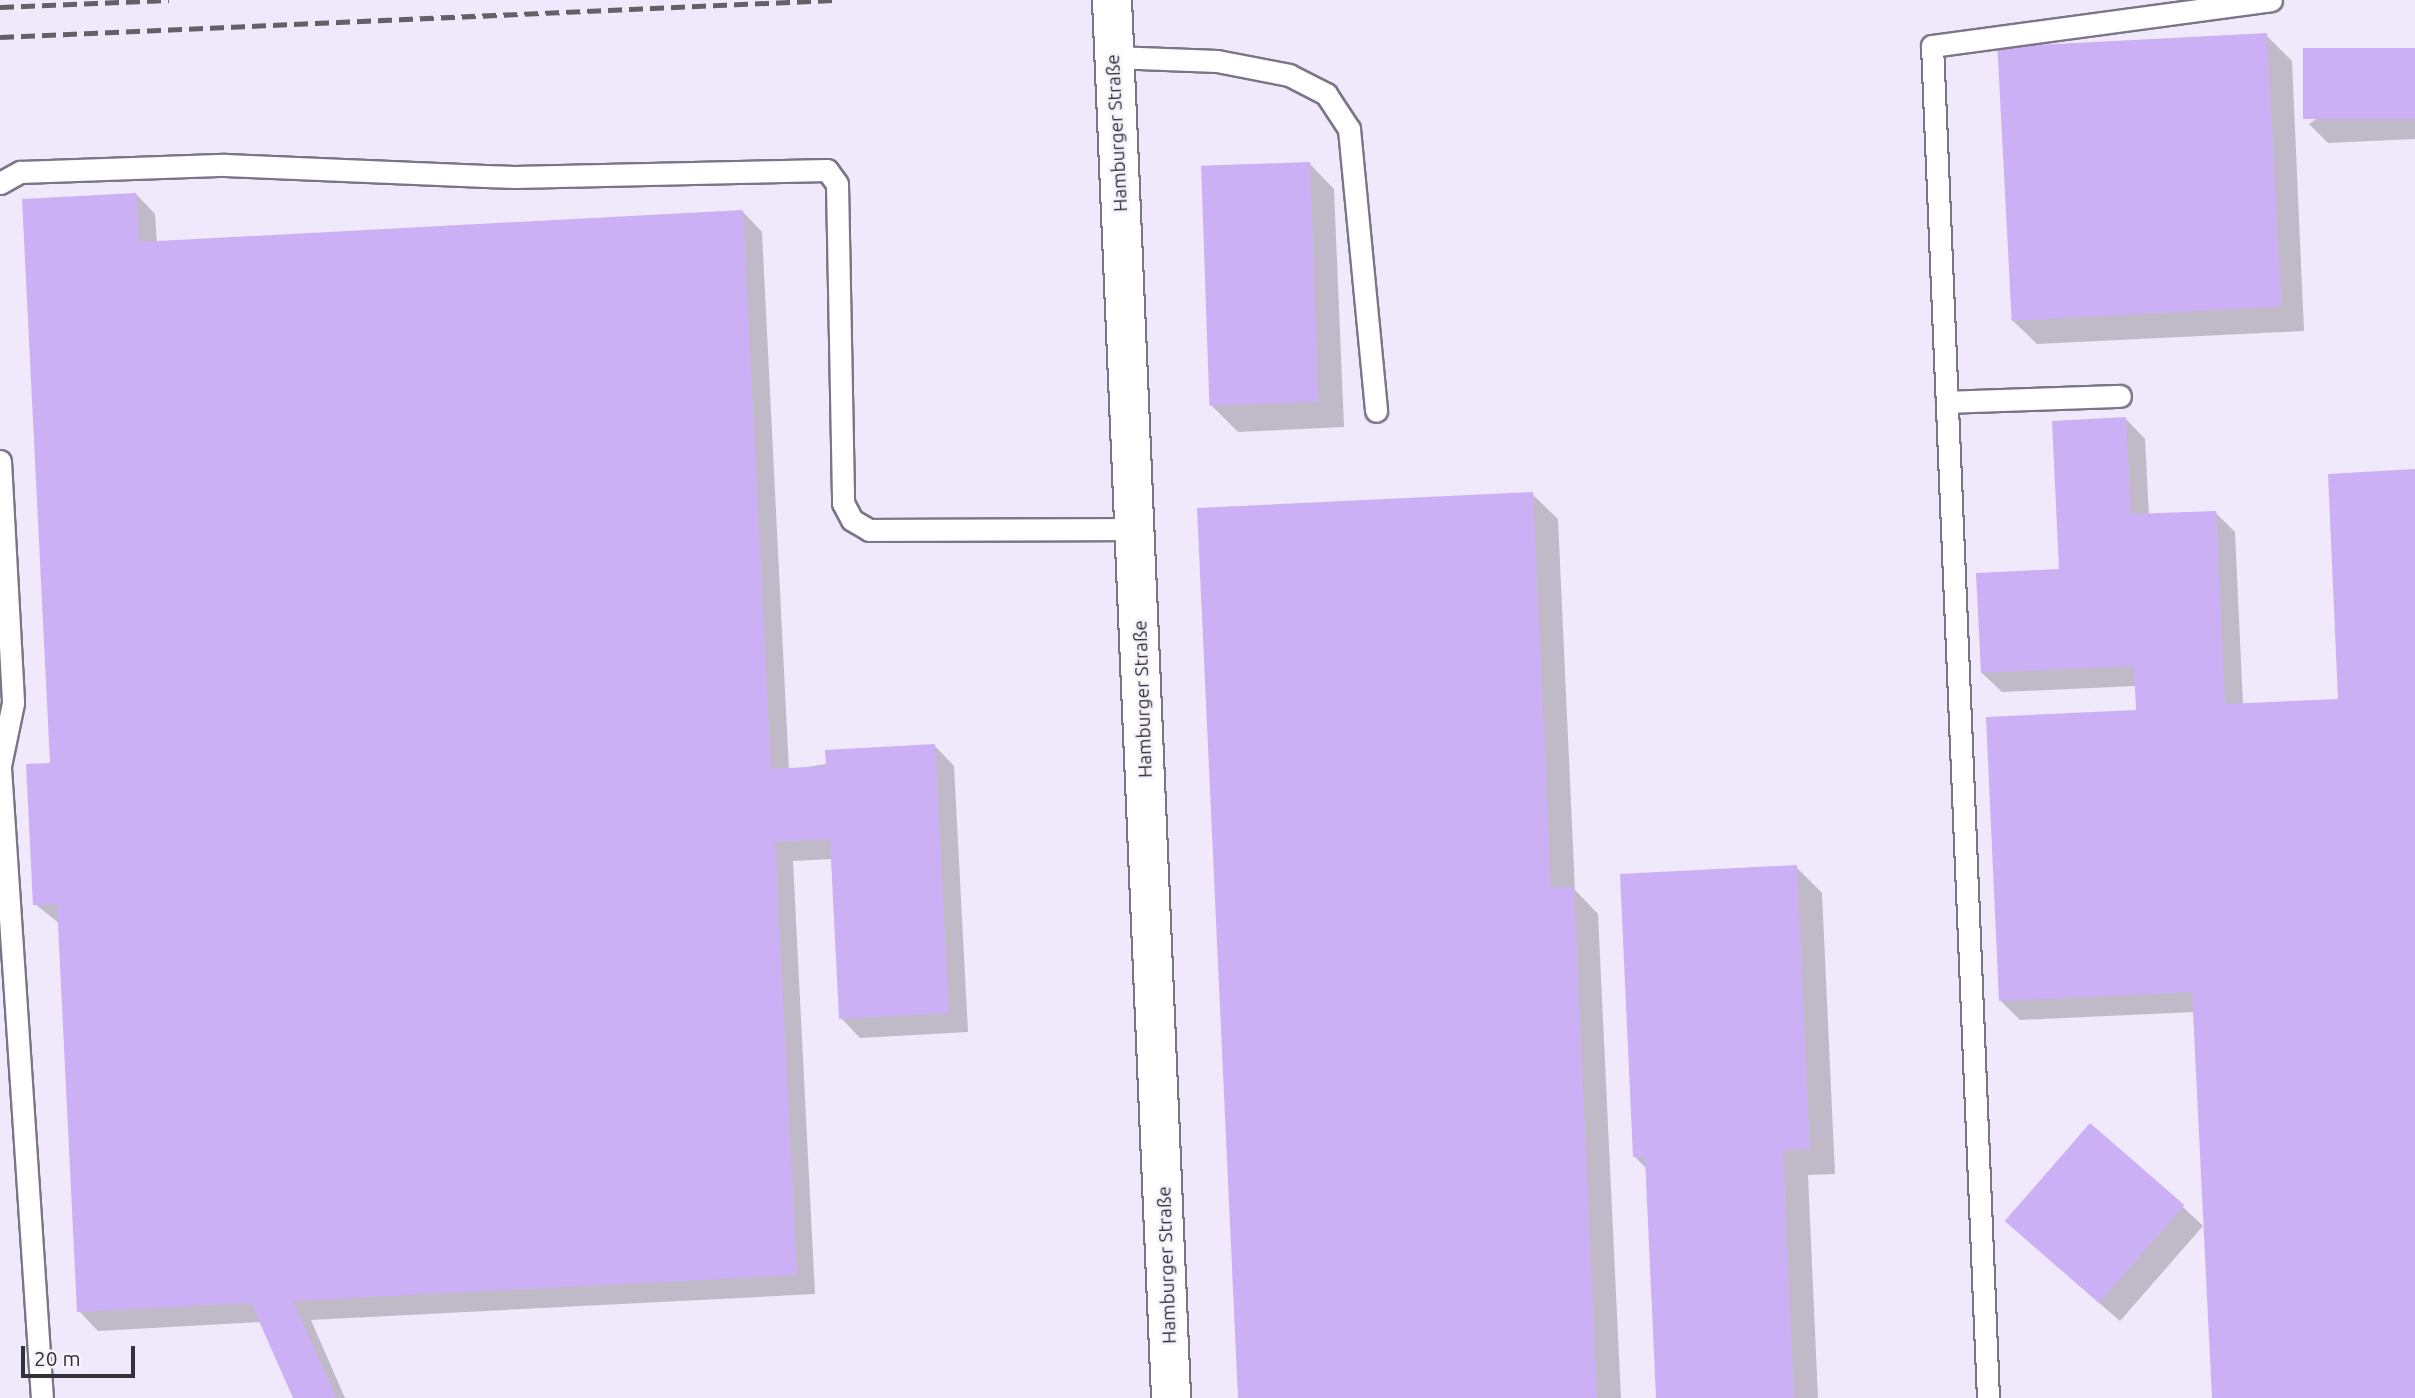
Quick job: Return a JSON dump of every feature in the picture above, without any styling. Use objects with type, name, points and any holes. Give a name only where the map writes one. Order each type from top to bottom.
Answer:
[{"type":"street","name":"Hamburger Straße","points":[[1112,0],[1171,1398]]},
{"type":"lane","points":[[1988,1398],[1932,46],[2271,0]]},
{"type":"lane","points":[[1113,57],[1217,61],[1289,75],[1326,94],[1349,129],[1376,411]]},
{"type":"lane","points":[[0,183],[20,172],[225,165],[514,177],[827,170],[837,184],[843,503],[852,520],[869,530],[1136,529]]},
{"type":"lane","points":[[1947,402],[2120,396]]},
{"type":"lane","points":[[0,461],[13,703],[0,767],[42,1398]]},
{"type":"shaded area","points":[[0,0],[2415,0],[2415,1398],[0,1398]]},
{"type":"building","points":[[2267,33],[2281,307],[2012,321],[1997,47]]},
{"type":"building","points":[[2303,48],[2415,48],[2415,119],[2303,119]]},
{"type":"building","points":[[1310,162],[1318,402],[1209,406],[1201,166]]},
{"type":"building","points":[[136,193],[139,242],[743,210],[771,769],[826,766],[825,750],[935,744],[949,1013],[839,1019],[830,839],[775,842],[797,1275],[293,1301],[336,1398],[293,1398],[251,1303],[77,1312],[57,904],[33,905],[26,764],[50,763],[22,199]]},
{"type":"building","points":[[2126,417],[2131,514],[2216,511],[2225,704],[2338,699],[2328,474],[2415,469],[2415,1398],[2212,1398],[2192,992],[1999,1001],[1986,717],[2136,710],[2134,666],[1981,673],[1976,573],[2059,569],[2052,421]]},
{"type":"building","points":[[1533,492],[1551,888],[1574,887],[1597,1398],[1238,1398],[1197,508]]},
{"type":"building","points":[[1797,865],[1810,1149],[1783,1150],[1794,1398],[1656,1398],[1645,1157],[1633,1157],[1620,874]]},
{"type":"building","points":[[2090,1123],[2184,1205],[2099,1303],[2005,1221]]},
{"type":"railway","points":[[0,7],[169,0]]},
{"type":"railway","points":[[0,37],[834,0]]}]
